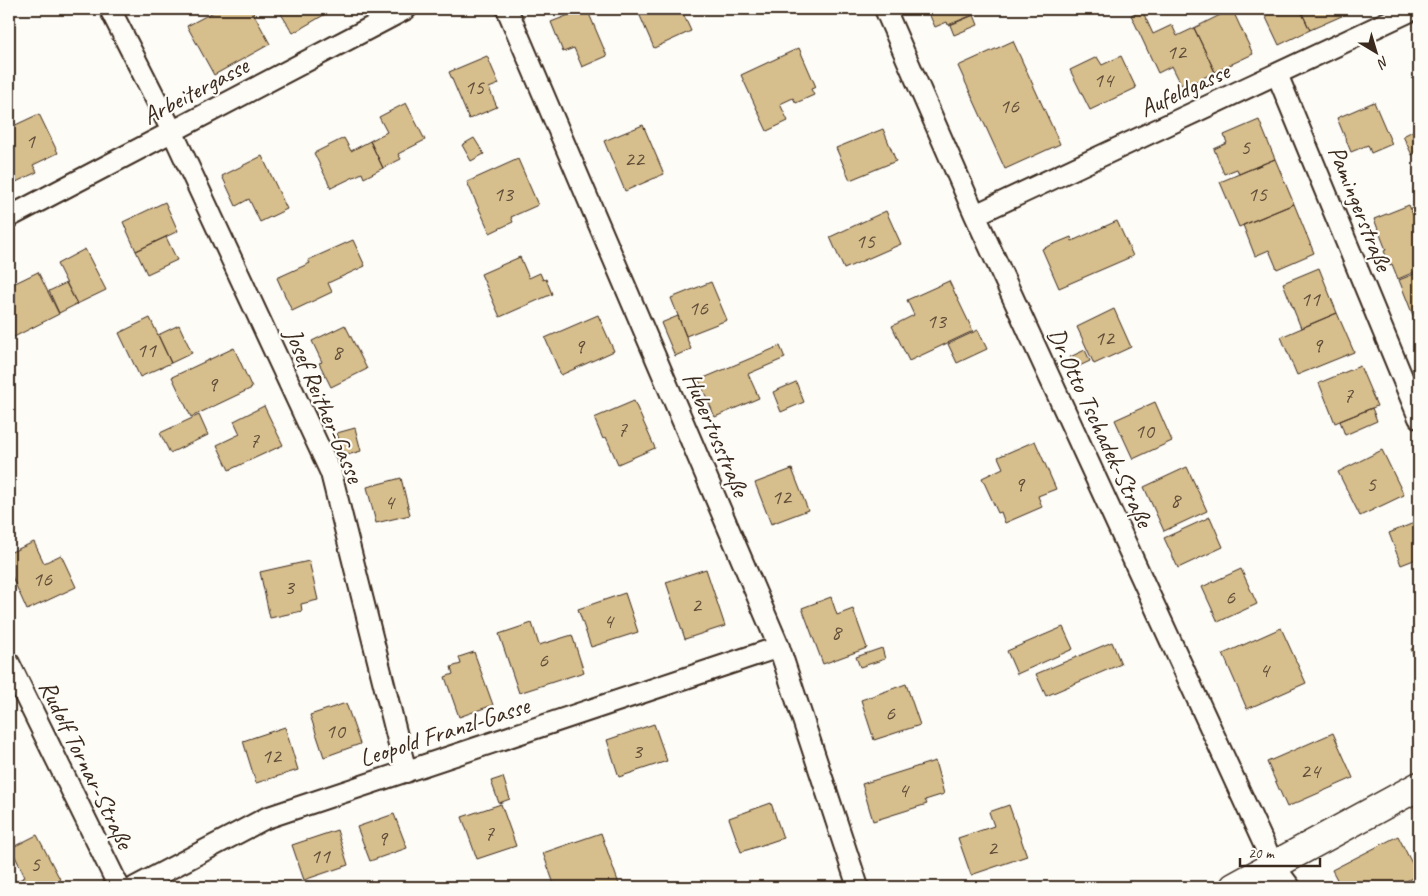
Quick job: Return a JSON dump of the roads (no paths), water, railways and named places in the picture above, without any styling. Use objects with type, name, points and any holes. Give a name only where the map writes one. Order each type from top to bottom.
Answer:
[{"type":"main road","points":[[1234,887],[1282,876],[1419,786]]},
{"type":"street","name":"Josef Reither-Gasse","points":[[110,9],[172,132],[331,473],[406,772]]},
{"type":"street","name":"Arbeitergasse","points":[[9,217],[406,9]]},
{"type":"street","name":"Hubertusstraße","points":[[507,9],[780,648],[858,887]]},
{"type":"street","name":"Dr.Otto Tschadek-Straße","points":[[885,9],[975,215],[1282,876]]},
{"type":"street","name":"Aufeldgasse","points":[[975,215],[1415,9]]},
{"type":"street","name":"Pamingerstraße","points":[[1278,74],[1419,418]]},
{"type":"street","name":"Leopold Franzl-Gasse","points":[[134,887],[266,818],[780,648]]},
{"type":"street","name":"Rudolf Tornar-Straße","points":[[9,663],[118,887]]}]
